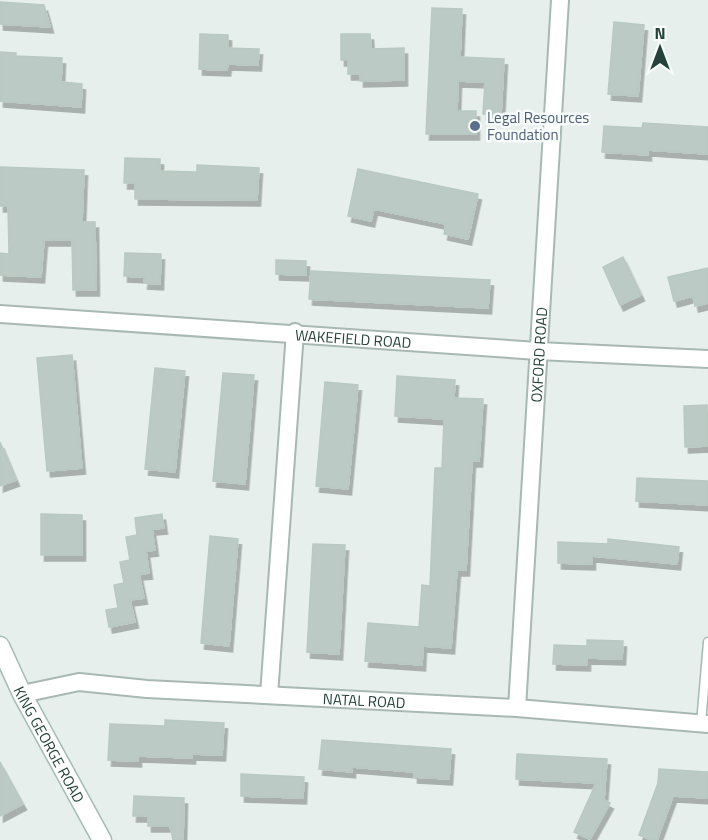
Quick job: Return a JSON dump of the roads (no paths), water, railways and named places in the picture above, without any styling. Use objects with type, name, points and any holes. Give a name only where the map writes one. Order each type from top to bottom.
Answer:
[{"type":"main road","name":"KING GEORGE ROAD","points":[[0,646],[22,694],[102,840]]},
{"type":"street","name":"OXFORD ROAD","points":[[517,708],[560,0]]},
{"type":"street","name":"WAKEFIELD ROAD","points":[[0,314],[295,332],[538,351],[708,358]]},
{"type":"street","points":[[269,695],[295,332]]},
{"type":"street","name":"NATAL ROAD","points":[[22,694],[79,682],[517,708],[705,723]]},
{"type":"lane","points":[[705,723],[708,642]]},
{"type":"place","name":"Legal Resources Foundation","points":[[475,126]]}]
